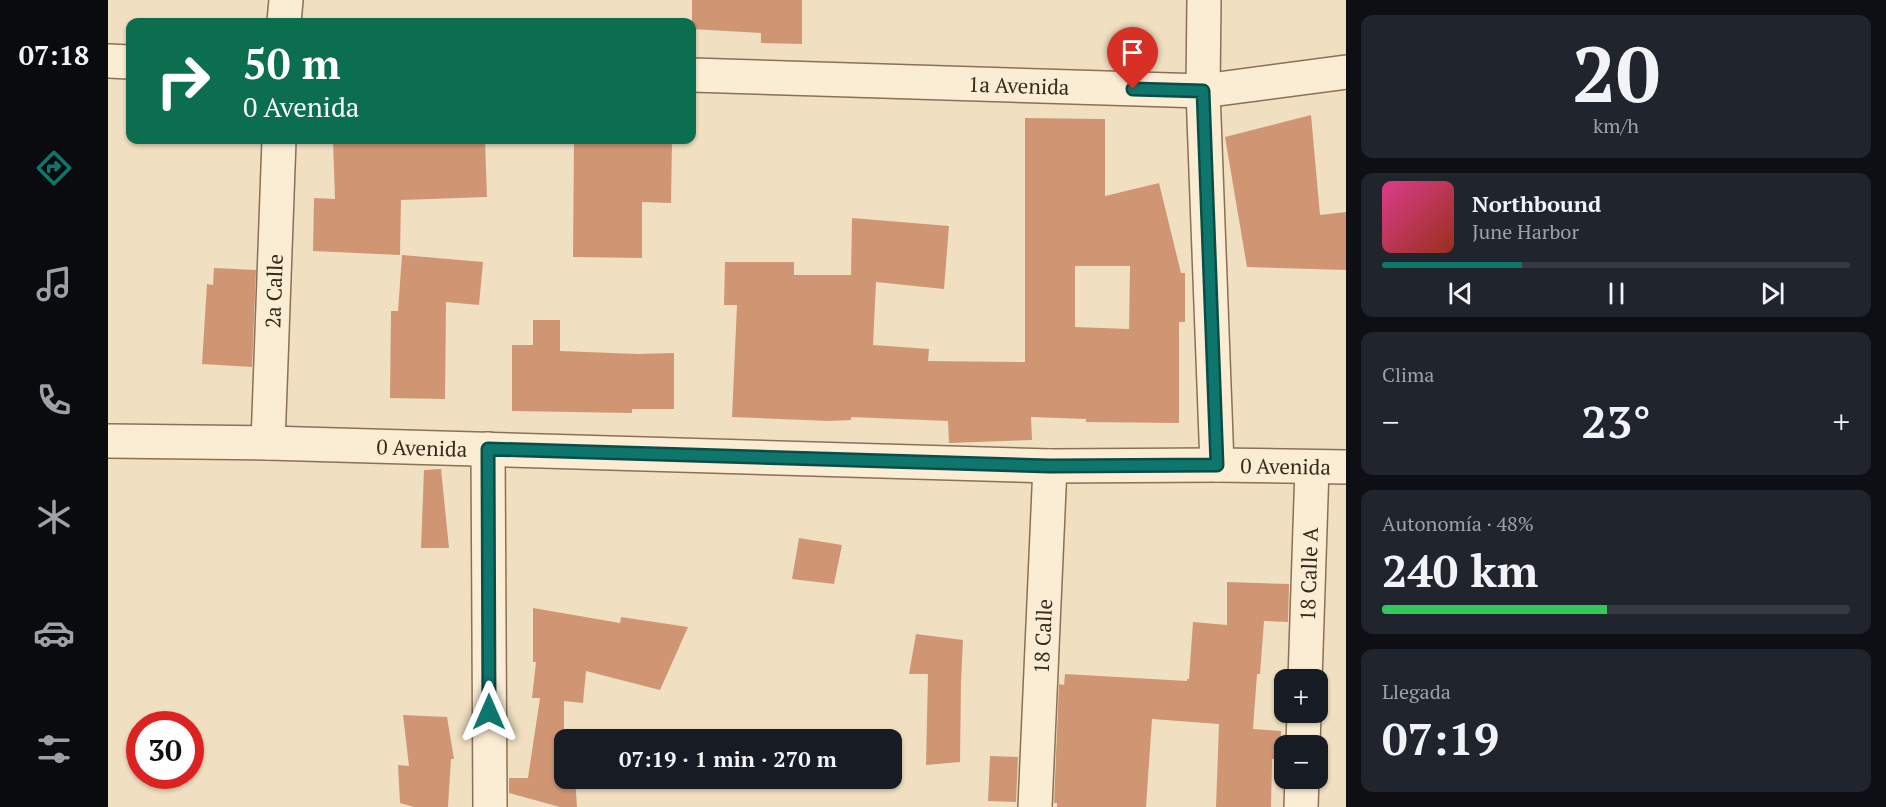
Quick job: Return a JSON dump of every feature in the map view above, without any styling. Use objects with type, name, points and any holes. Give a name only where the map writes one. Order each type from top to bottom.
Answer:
[{"type":"street","points":[[284,18],[286,0]]},
{"type":"street","points":[[1204,0],[1203,91],[1217,465]]},
{"type":"street","points":[[108,62],[126,62]]},
{"type":"street","name":"1a Avenida","points":[[696,75],[1203,91],[1346,72]]},
{"type":"street","name":"2a Calle","points":[[268,443],[279,144]]},
{"type":"street","name":"0 Avenida","points":[[108,441],[268,443],[1050,466],[1346,467]]},
{"type":"street","points":[[488,449],[490,807]]},
{"type":"street","name":"18 Calle","points":[[1035,807],[1050,466]]},
{"type":"street","name":"18 Calle A","points":[[1305,669],[1312,466]]},
{"type":"street","points":[[1301,807],[1302,789]]},
{"type":"building","points":[[692,0],[802,0],[802,44],[761,43],[761,33],[696,29],[696,18],[692,18]]},
{"type":"building","points":[[1311,115],[1320,215],[1346,212],[1346,270],[1247,267],[1225,137]]},
{"type":"building","points":[[1025,118],[1105,119],[1105,196],[1159,183],[1181,273],[1185,273],[1185,322],[1179,322],[1179,423],[1086,422],[1086,419],[1031,417],[1032,440],[949,443],[948,421],[851,417],[851,420],[829,421],[732,417],[737,305],[724,305],[725,262],[794,262],[794,275],[851,275],[852,218],[949,226],[944,289],[876,282],[873,345],[929,349],[928,361],[1025,362]],"holes":[[[1075,266],[1130,266],[1129,329],[1075,327]]]},
{"type":"building","points":[[333,144],[485,144],[487,197],[401,200],[400,255],[313,251],[314,198],[335,199]]},
{"type":"building","points":[[574,144],[672,144],[671,203],[642,202],[642,258],[573,257]]},
{"type":"building","points":[[402,255],[483,262],[479,305],[446,302],[445,399],[390,398],[391,311],[398,311]]},
{"type":"building","points":[[214,268],[256,270],[252,367],[202,364],[207,284],[213,285]]},
{"type":"building","points":[[533,320],[560,320],[560,351],[674,353],[674,409],[632,409],[632,413],[512,411],[512,345],[533,345]]},
{"type":"building","points":[[441,469],[449,548],[421,548],[424,470]]},
{"type":"building","points":[[799,538],[842,545],[834,584],[792,579]]},
{"type":"building","points":[[1227,582],[1289,584],[1288,622],[1264,621],[1260,674],[1257,674],[1253,729],[1281,731],[1281,735],[1274,735],[1271,807],[1216,807],[1219,724],[1152,719],[1146,807],[1057,807],[1057,803],[1054,803],[1059,684],[1064,685],[1065,674],[1187,681],[1193,622],[1227,625]]},
{"type":"building","points":[[533,608],[620,623],[621,617],[688,627],[660,690],[586,671],[583,703],[564,701],[564,729],[554,729],[554,789],[576,789],[577,807],[560,807],[509,793],[509,778],[528,778],[540,698],[532,698],[536,662],[533,662]]},
{"type":"building","points":[[916,634],[963,640],[960,762],[926,765],[928,674],[909,674]]},
{"type":"building","points":[[403,715],[447,717],[454,759],[451,759],[448,807],[414,807],[400,803],[398,765],[409,766]]},
{"type":"building","points":[[990,756],[1018,757],[1016,802],[988,801]]},
{"type":"route","points":[[489,712],[488,449],[1050,466],[1217,465],[1203,91],[1133,89]]}]
